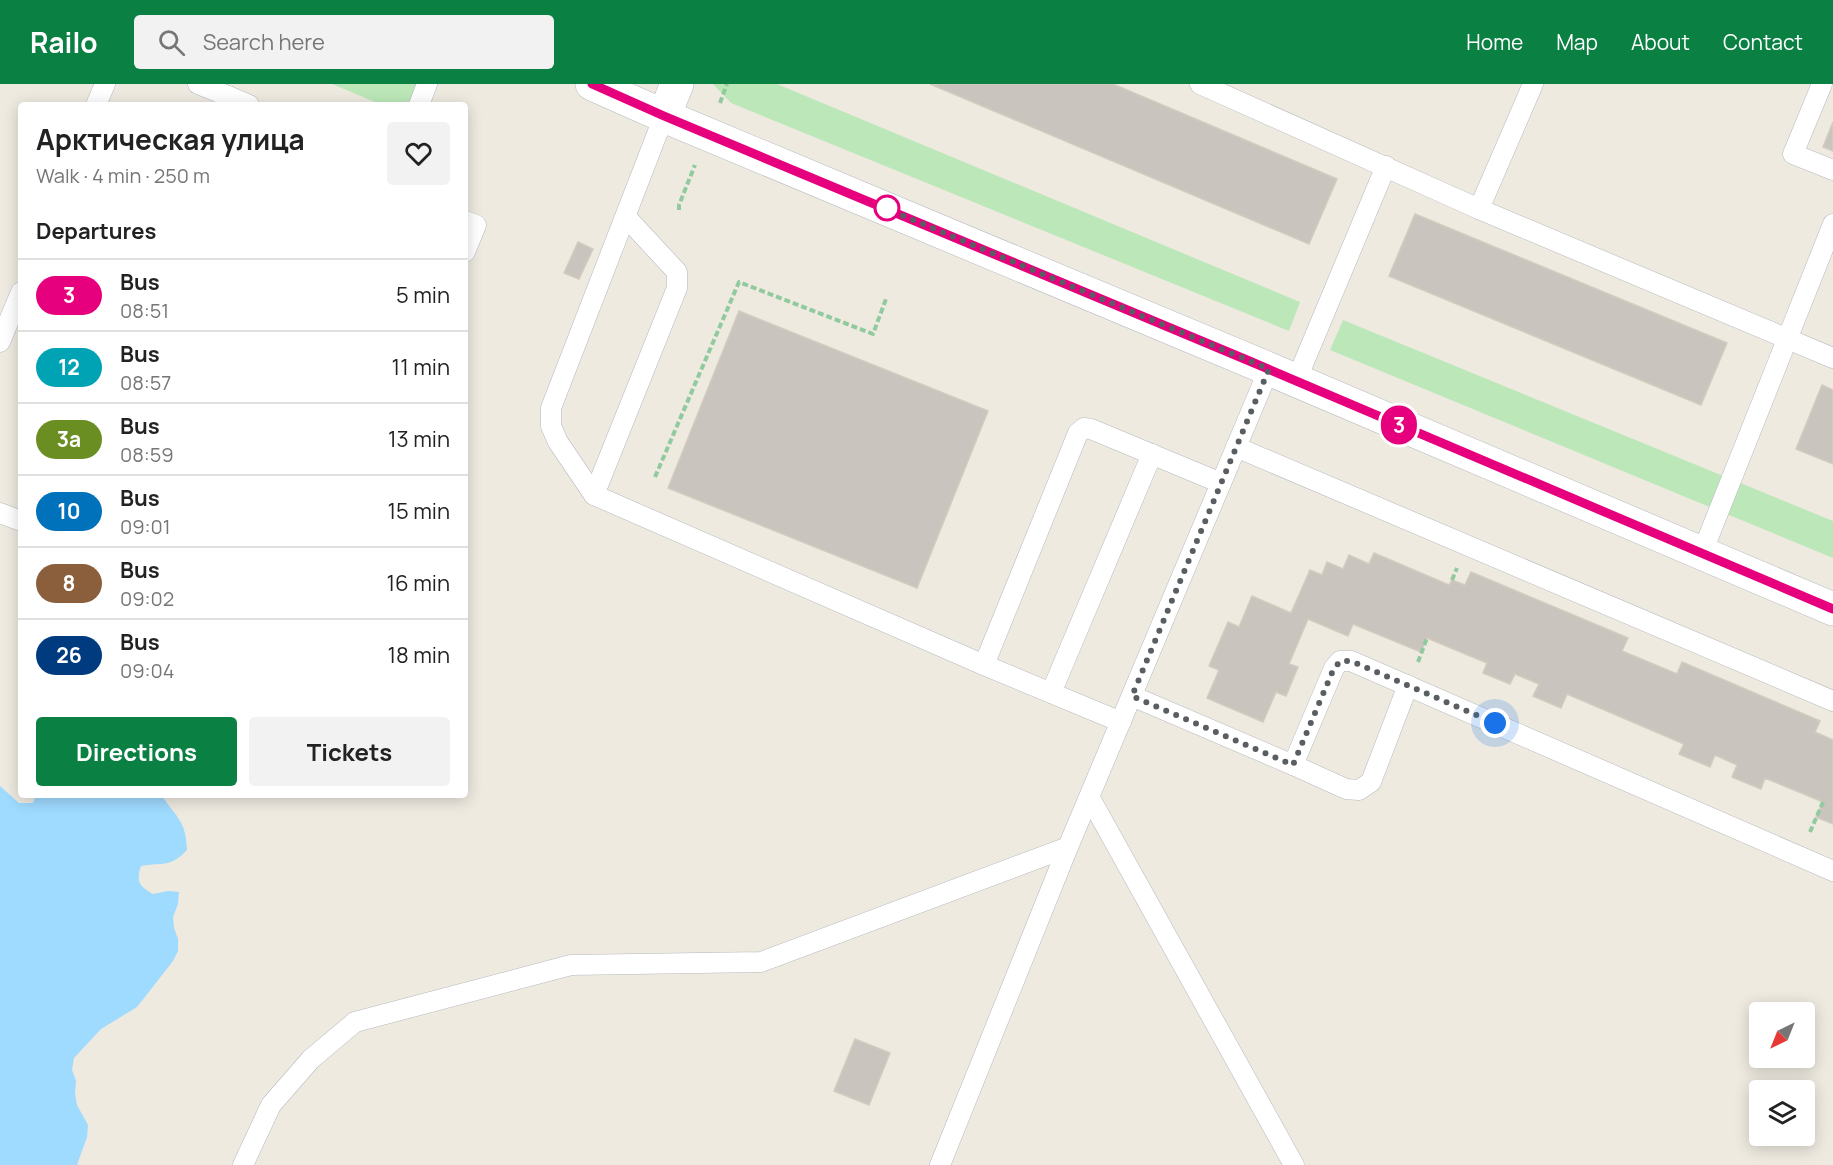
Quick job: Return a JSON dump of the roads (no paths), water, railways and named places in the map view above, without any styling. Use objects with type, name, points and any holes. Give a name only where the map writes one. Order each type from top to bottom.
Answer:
[{"type":"street","points":[[592,84],[1833,609]]},
{"type":"street","points":[[664,116],[677,84]]},
{"type":"lane","points":[[97,102],[105,84]]},
{"type":"lane","points":[[198,84],[226,101]]},
{"type":"lane","points":[[420,102],[427,84]]},
{"type":"lane","points":[[1200,84],[1227,89],[1479,208],[1833,358]]},
{"type":"lane","points":[[1479,208],[1533,84]]},
{"type":"lane","points":[[1822,84],[1793,153],[1833,170]]},
{"type":"lane","points":[[664,116],[551,408],[551,426],[558,442],[594,495],[984,665],[1121,722]]},
{"type":"lane","points":[[940,1165],[1068,847],[1236,447],[1282,375],[1386,166]]},
{"type":"lane","points":[[594,495],[677,288],[677,272],[626,217]]},
{"type":"lane","points":[[468,222],[476,225],[468,245]]},
{"type":"lane","points":[[1702,553],[1833,224]]},
{"type":"lane","points":[[0,342],[18,299]]},
{"type":"lane","points":[[984,665],[1078,433],[1084,428],[1221,483]]},
{"type":"lane","points":[[1236,447],[1833,701]]},
{"type":"lane","points":[[1052,693],[1152,454]]},
{"type":"lane","points":[[0,513],[18,520]]},
{"type":"lane","points":[[1293,765],[1334,668],[1341,661],[1351,661],[1833,871]]},
{"type":"lane","points":[[1132,696],[1346,789],[1359,790],[1371,782],[1408,685]]},
{"type":"lane","points":[[1090,798],[1294,1165]]},
{"type":"lane","points":[[243,1165],[271,1105],[311,1059],[355,1022],[571,965],[761,962],[1068,847]]},
{"type":"water","points":[[0,786],[19,803],[33,803],[35,798],[164,798],[183,826],[187,850],[171,862],[141,866],[139,880],[142,886],[153,894],[168,891],[179,892],[178,904],[173,917],[178,951],[173,961],[137,1007],[101,1029],[74,1058],[72,1070],[76,1081],[77,1105],[88,1125],[87,1137],[77,1165],[0,1165]]}]
